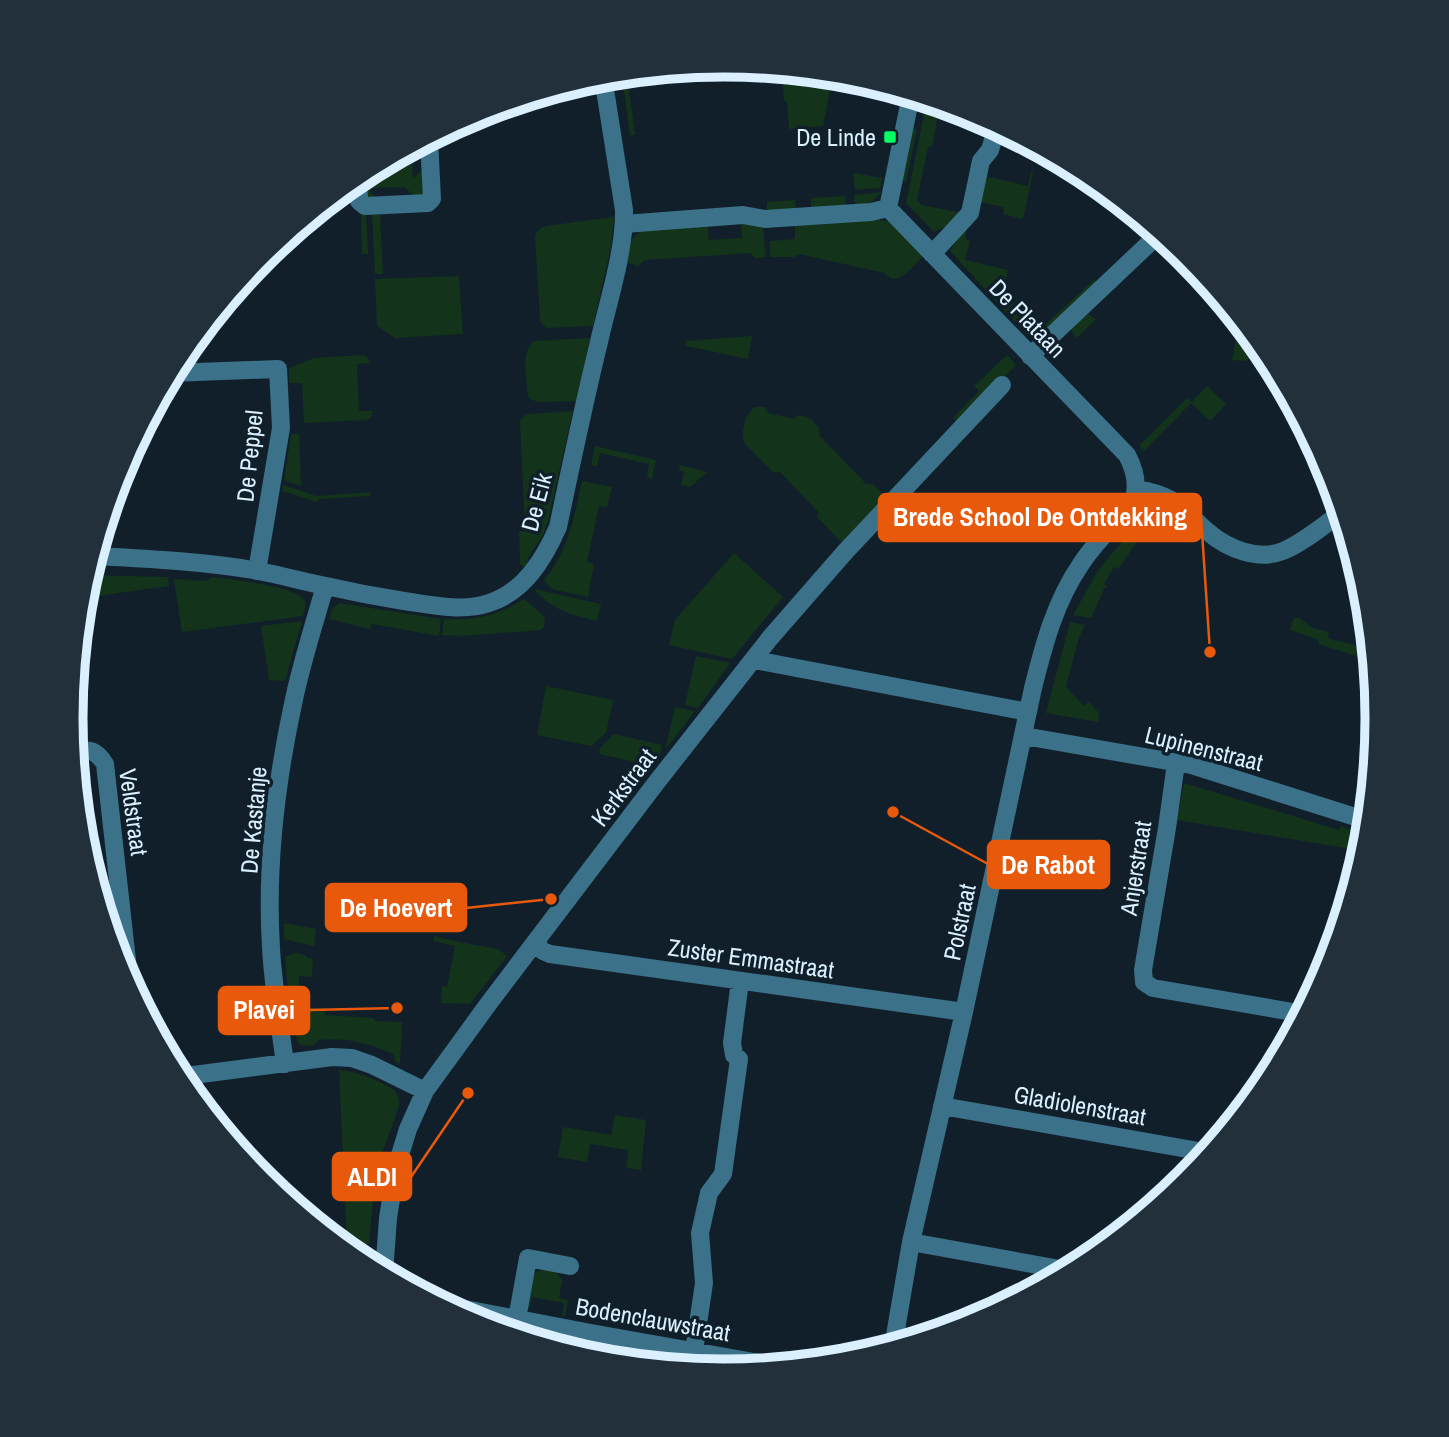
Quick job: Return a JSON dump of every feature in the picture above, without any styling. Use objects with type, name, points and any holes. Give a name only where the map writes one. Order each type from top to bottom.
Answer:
[{"type":"street","name":"De Eik","points":[[104,556],[181,560],[257,570],[325,586],[446,607],[489,603],[522,584],[550,546],[558,527],[624,224],[605,88]]},
{"type":"street","points":[[624,224],[743,215],[765,219],[871,212],[888,208],[909,104]]},
{"type":"street","points":[[932,254],[970,213],[981,161],[990,150],[994,137]]},
{"type":"street","points":[[359,192],[359,201],[365,206],[428,203],[432,199],[430,149]]},
{"type":"street","name":"De Plataan","points":[[888,208],[1127,455],[1133,467],[1136,489]]},
{"type":"street","points":[[1030,356],[1152,241]]},
{"type":"street","name":"De Peppel","points":[[185,372],[278,369],[281,428],[257,570]]},
{"type":"street","name":"Kerkstraat","points":[[385,1262],[396,1168],[408,1129],[425,1091],[687,743],[770,638],[845,552],[1002,385]]},
{"type":"street","points":[[1136,489],[1156,493],[1174,502],[1228,546],[1251,553],[1275,554],[1292,547],[1334,518]]},
{"type":"street","name":"Polstraat","points":[[894,1337],[911,1242],[1042,651],[1066,589],[1093,547],[1128,510],[1136,489]]},
{"type":"street","name":"De Kastanje","points":[[285,1064],[271,947],[271,865],[280,776],[293,701],[325,586]]},
{"type":"street","points":[[755,660],[1028,712]]},
{"type":"street","name":"Lupinenstraat","points":[[1024,736],[1205,769],[1358,818]]},
{"type":"street","name":"Veldstraat","points":[[84,750],[98,754],[105,764],[126,947]]},
{"type":"street","name":"Anjerstraat","points":[[1176,762],[1143,970],[1144,982],[1153,988],[1294,1012]]},
{"type":"street","name":"Zuster Emmastraat","points":[[536,944],[550,954],[964,1012]]},
{"type":"street","points":[[694,1351],[704,1283],[700,1233],[709,1193],[723,1174],[739,1059],[734,1055],[732,1043],[740,981]]},
{"type":"street","points":[[191,1075],[332,1057],[352,1058],[425,1091]]},
{"type":"street","name":"Gladiolenstraat","points":[[942,1106],[1198,1151]]},
{"type":"street","points":[[911,1242],[1055,1268]]},
{"type":"street","name":"Bodenclauwstraat","points":[[517,1318],[528,1258],[570,1266]]},
{"type":"street","name":"Bodenclauwstraat","points":[[480,1311],[741,1360]]},
{"type":"green space","points":[[783,80],[831,86],[823,126],[789,129],[787,101],[784,101]]},
{"type":"green space","points":[[628,84],[635,135],[630,135],[623,85]]},
{"type":"green space","points":[[925,109],[938,114],[917,200],[921,205],[962,213],[954,222],[934,232],[906,203]]},
{"type":"green space","points":[[912,129],[917,129],[906,182],[901,181]]},
{"type":"green space","points":[[412,159],[413,179],[425,167],[424,194],[418,199],[404,187],[373,188],[370,191],[379,201],[365,196],[364,188]]},
{"type":"green space","points":[[1031,172],[1033,173],[1023,219],[1003,214],[1004,207],[980,202],[985,176],[1028,186]]},
{"type":"green space","points":[[853,173],[882,178],[880,188],[855,190]]},
{"type":"green space","points":[[882,192],[870,203],[855,205],[854,195]]},
{"type":"green space","points":[[845,196],[846,206],[811,208],[811,198]]},
{"type":"green space","points":[[795,200],[796,210],[767,212],[767,202]]},
{"type":"green space","points":[[361,212],[366,212],[368,254],[362,254]]},
{"type":"green space","points":[[372,212],[380,212],[383,274],[375,274]]},
{"type":"green space","points":[[614,217],[611,246],[593,326],[546,328],[540,321],[535,237],[537,233],[546,226]]},
{"type":"green space","points":[[875,219],[892,224],[923,256],[900,277],[890,277],[885,273],[799,254],[794,257],[770,257],[770,241],[795,239],[795,225]]},
{"type":"green space","points":[[741,223],[763,227],[766,257],[755,258],[750,253],[645,260],[638,266],[626,262],[632,239],[641,231],[708,225],[709,240],[742,238]]},
{"type":"green space","points":[[967,227],[965,239],[970,241],[965,260],[1008,270],[1004,291],[1040,329],[1095,279],[1095,285],[1049,329],[1027,335],[950,251]]},
{"type":"green space","points":[[459,276],[463,334],[395,338],[377,326],[375,279]]},
{"type":"green space","points":[[1087,313],[1096,319],[1076,339],[1071,329]]},
{"type":"green space","points":[[1237,334],[1254,356],[1245,361],[1232,360]]},
{"type":"green space","points":[[752,336],[748,359],[686,346],[686,341]]},
{"type":"green space","points":[[590,338],[576,401],[538,402],[530,399],[526,359],[534,341]]},
{"type":"green space","points":[[363,355],[370,363],[357,364],[359,411],[373,411],[371,418],[304,423],[302,383],[289,383],[289,368],[314,358]]},
{"type":"green space","points":[[1007,355],[1016,365],[959,423],[953,418],[979,391],[974,386]]},
{"type":"green space","points":[[1207,386],[1226,404],[1210,421],[1191,403],[1144,451],[1139,446],[1187,398],[1192,402]]},
{"type":"green space","points":[[755,407],[765,407],[768,413],[794,419],[799,415],[811,419],[819,428],[819,435],[866,484],[873,484],[887,499],[844,545],[817,517],[818,512],[780,472],[773,472],[744,443],[745,423]]},
{"type":"green space","points":[[573,411],[548,521],[524,568],[520,564],[519,531],[525,530],[520,421],[529,414]]},
{"type":"green space","points":[[291,434],[299,434],[301,486],[284,480]]},
{"type":"green space","points":[[595,446],[656,460],[652,479],[647,477],[649,464],[600,453],[597,466],[591,465]]},
{"type":"green space","points":[[680,465],[707,472],[690,487],[681,485],[684,472],[679,470]]},
{"type":"green space","points":[[582,481],[612,487],[607,507],[599,506],[587,562],[594,564],[588,597],[552,589],[544,580],[565,545]]},
{"type":"green space","points":[[283,485],[316,496],[371,492],[370,496],[319,499],[317,502],[282,491]]},
{"type":"green space","points":[[1158,509],[1168,514],[1148,536],[1143,533],[1118,569],[1114,567],[1104,584],[1107,586],[1091,618],[1073,615],[1097,572],[1112,553],[1150,512]]},
{"type":"green space","points":[[734,553],[783,597],[732,659],[669,645],[675,620]]},
{"type":"green space","points":[[99,575],[168,577],[169,586],[94,596]]},
{"type":"green space","points":[[213,577],[290,591],[304,600],[303,616],[182,632],[174,579],[206,581]]},
{"type":"green space","points":[[534,589],[601,604],[597,621],[555,607]]},
{"type":"green space","points":[[524,599],[545,617],[541,630],[442,635],[444,619],[486,616]]},
{"type":"green space","points":[[339,603],[441,619],[439,636],[372,624],[370,629],[329,619],[332,609]]},
{"type":"green space","points":[[1294,618],[1299,618],[1313,628],[1329,632],[1328,638],[1362,647],[1363,658],[1318,644],[1319,640],[1290,630]]},
{"type":"green space","points":[[302,621],[285,681],[269,680],[261,626]]},
{"type":"green space","points":[[1070,622],[1085,625],[1079,637],[1066,687],[1084,706],[1089,702],[1099,713],[1098,722],[1046,713]]},
{"type":"green space","points":[[696,656],[730,663],[698,708],[685,705]]},
{"type":"green space","points":[[546,686],[613,700],[606,733],[591,746],[537,735]]},
{"type":"green space","points":[[675,707],[695,711],[665,750]]},
{"type":"green space","points":[[614,734],[662,745],[654,766],[599,754],[600,748]]},
{"type":"green space","points":[[1184,783],[1339,830],[1341,826],[1356,831],[1353,849],[1177,820]]},
{"type":"green space","points":[[284,923],[316,929],[314,946],[284,939]]},
{"type":"green space","points":[[434,936],[498,949],[507,956],[470,1004],[441,1003],[442,986],[447,987],[455,946],[433,941]]},
{"type":"green space","points":[[295,953],[313,959],[312,977],[299,976],[298,1007],[325,1009],[325,1015],[402,1022],[400,1064],[396,1062],[393,1054],[357,1042],[328,1039],[318,1040],[315,1045],[299,1044],[291,1013],[285,957]]},
{"type":"green space","points":[[339,1070],[360,1074],[383,1084],[394,1090],[399,1100],[380,1159],[374,1189],[369,1244],[358,1245],[347,1236]]},
{"type":"green space","points":[[615,1115],[646,1120],[641,1170],[626,1168],[628,1150],[590,1144],[587,1162],[558,1157],[563,1127],[611,1135]]},
{"type":"green space","points":[[542,1269],[556,1272],[562,1280],[559,1298],[568,1300],[565,1316],[562,1316],[564,1303],[532,1297],[529,1309],[526,1309],[532,1275]]},
{"type":"place","name":"De Linde","points":[[890,137]]},
{"type":"place","name":"Brede School De Ontdekking","points":[[1210,652]]},
{"type":"place","name":"De Rabot","points":[[893,812]]},
{"type":"place","name":"De Hoevert","points":[[551,899]]},
{"type":"place","name":"Plavei","points":[[397,1008]]},
{"type":"place","name":"ALDI","points":[[468,1093]]}]
